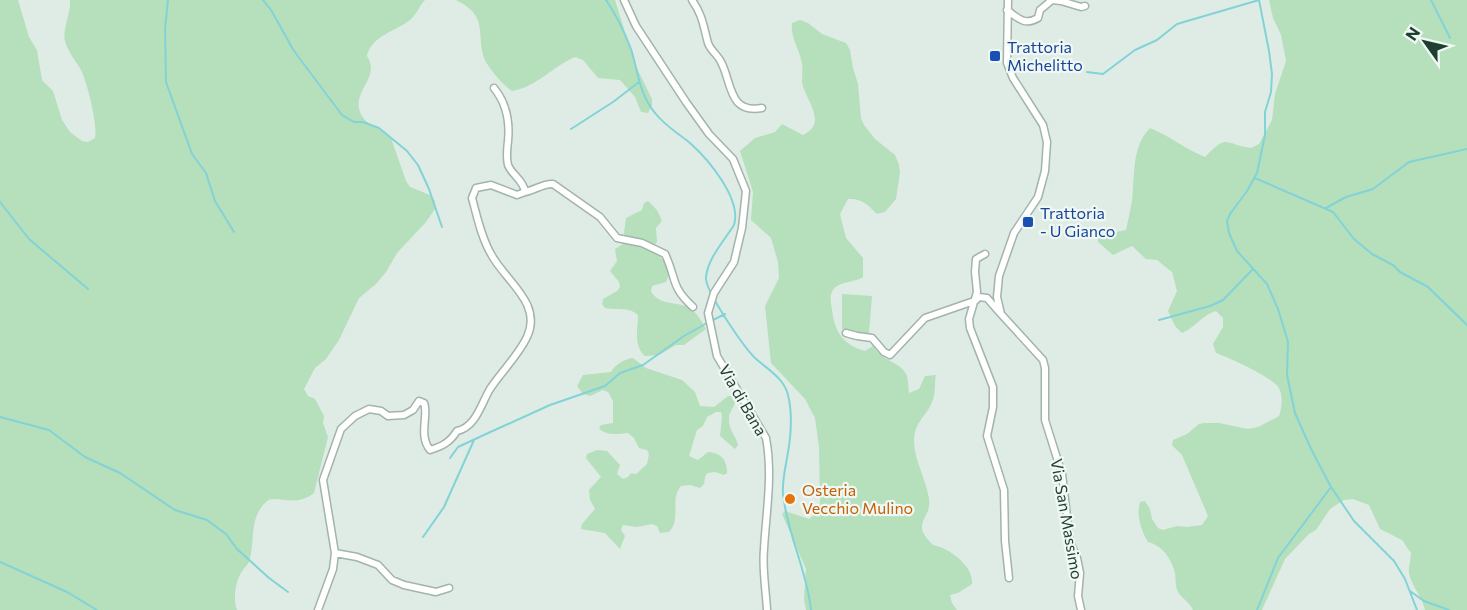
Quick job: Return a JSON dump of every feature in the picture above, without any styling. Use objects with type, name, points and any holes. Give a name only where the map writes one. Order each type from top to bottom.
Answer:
[{"type":"street","name":"Via di Bana","points":[[624,0],[636,26],[686,102],[709,134],[733,159],[746,191],[742,228],[734,262],[714,293],[708,313],[717,356],[766,438],[769,452],[768,522],[764,551],[767,610]]},
{"type":"street","points":[[692,0],[700,12],[708,45],[720,60],[730,89],[738,103],[746,108],[762,108]]},
{"type":"street","points":[[1001,314],[997,297],[999,276],[1014,233],[1038,197],[1045,171],[1047,142],[1043,125],[1013,78],[1007,63],[1008,0]]},
{"type":"street","points":[[1007,10],[1018,20],[1024,22],[1038,18],[1040,10],[1052,0],[1081,8],[1085,6]]},
{"type":"street","points":[[494,88],[508,115],[507,162],[513,174],[524,185],[525,192]]},
{"type":"street","points":[[318,610],[333,569],[335,554],[323,480],[341,429],[347,422],[369,410],[381,411],[388,416],[404,415],[413,411],[419,401],[426,406],[424,416],[426,445],[430,450],[441,447],[450,442],[457,431],[463,429],[477,416],[489,390],[527,337],[532,319],[528,305],[492,257],[472,198],[476,188],[488,185],[517,195],[536,190],[548,183],[553,184],[600,217],[617,238],[642,243],[665,254],[671,266],[676,289],[693,307]]},
{"type":"street","points":[[985,254],[976,259],[976,292],[969,319],[972,337],[982,356],[993,387],[993,407],[987,436],[1004,490],[1005,541],[1009,578]]},
{"type":"street","name":"Via San Massimo","points":[[973,303],[982,296],[987,298],[1043,360],[1045,420],[1062,474],[1070,542],[1080,573],[1078,596],[1081,610]]},
{"type":"street","points":[[846,333],[872,338],[884,352],[890,355],[925,318],[973,303]]},
{"type":"street","points":[[335,554],[357,557],[378,565],[392,580],[404,585],[436,592],[449,588]]},
{"type":"green space","points":[[0,0],[18,0],[29,37],[37,50],[42,80],[53,91],[62,120],[70,132],[82,141],[88,142],[95,138],[96,132],[91,104],[81,70],[68,49],[64,36],[70,0],[425,0],[410,20],[373,43],[369,49],[367,56],[371,64],[371,72],[361,93],[359,107],[365,120],[391,138],[406,181],[410,187],[430,195],[435,201],[435,209],[397,253],[376,284],[359,298],[339,340],[326,359],[315,368],[304,389],[308,396],[315,399],[324,416],[323,423],[328,437],[314,493],[299,500],[270,500],[261,508],[255,522],[250,560],[240,574],[237,584],[235,601],[237,610],[0,610]]},
{"type":"green space","points":[[456,0],[615,0],[635,64],[652,99],[652,106],[648,113],[641,112],[635,97],[620,80],[598,78],[583,60],[575,57],[537,81],[512,91],[495,75],[484,59],[477,17]]},
{"type":"green space","points":[[1269,0],[1467,0],[1467,610],[1425,610],[1409,573],[1411,553],[1402,540],[1380,529],[1369,505],[1353,499],[1344,500],[1330,509],[1316,530],[1309,534],[1285,559],[1262,610],[1193,610],[1178,592],[1175,573],[1169,558],[1158,546],[1148,542],[1141,528],[1139,507],[1140,502],[1145,501],[1152,519],[1158,528],[1163,530],[1177,526],[1202,525],[1208,516],[1182,455],[1172,445],[1173,440],[1204,423],[1219,423],[1248,429],[1258,427],[1279,416],[1281,395],[1279,388],[1260,373],[1216,353],[1213,344],[1223,327],[1223,318],[1216,311],[1182,333],[1175,326],[1168,311],[1177,291],[1172,272],[1157,260],[1146,259],[1132,246],[1113,255],[1098,242],[1097,232],[1106,234],[1126,230],[1132,201],[1137,153],[1150,128],[1205,157],[1218,145],[1226,142],[1251,148],[1259,144],[1272,120],[1275,94],[1286,61],[1281,35],[1273,18]]},
{"type":"green space","points":[[800,20],[822,34],[846,43],[850,50],[858,84],[861,118],[864,125],[875,139],[895,155],[899,165],[896,199],[885,212],[877,214],[861,201],[848,199],[840,214],[846,238],[863,258],[863,277],[836,287],[832,292],[831,302],[835,324],[845,341],[865,351],[873,346],[881,355],[900,366],[907,376],[909,393],[919,389],[925,376],[936,375],[933,399],[916,428],[914,440],[929,499],[928,512],[922,526],[923,531],[933,545],[959,559],[972,577],[972,584],[950,595],[957,610],[806,610],[804,599],[806,569],[782,514],[785,511],[809,519],[820,507],[819,447],[815,418],[805,399],[771,363],[765,306],[779,278],[778,262],[771,238],[751,220],[753,192],[740,151],[755,138],[775,132],[782,124],[803,135],[811,130],[814,124],[813,111],[802,82],[801,59],[792,34],[792,23]]},
{"type":"green space","points":[[648,201],[657,210],[662,221],[656,228],[657,242],[651,251],[663,261],[669,275],[666,282],[652,286],[651,292],[662,301],[690,308],[697,314],[706,329],[684,345],[676,345],[659,355],[645,356],[638,342],[638,315],[626,310],[605,308],[602,304],[603,299],[620,287],[619,282],[610,271],[617,261],[615,249],[626,240],[624,233],[626,218],[642,210],[644,203]]},
{"type":"green space","points":[[842,294],[872,296],[869,333],[866,336],[842,329]]},
{"type":"green space","points":[[633,358],[646,368],[682,380],[695,392],[700,406],[714,407],[728,396],[733,396],[735,402],[729,415],[729,422],[738,445],[735,449],[720,436],[721,412],[707,417],[703,426],[697,430],[689,456],[698,460],[708,452],[716,454],[724,460],[727,473],[724,475],[715,472],[707,473],[704,484],[700,488],[690,485],[681,486],[676,497],[675,521],[669,532],[660,533],[657,526],[652,524],[637,527],[623,525],[621,530],[625,536],[620,549],[605,533],[581,529],[582,524],[595,509],[590,500],[589,490],[601,477],[586,458],[587,454],[597,450],[607,451],[620,465],[617,474],[623,479],[631,473],[636,474],[647,464],[649,454],[647,450],[639,448],[634,438],[628,433],[609,434],[599,429],[601,425],[613,423],[613,401],[608,392],[603,390],[590,396],[583,394],[577,386],[583,375],[611,372],[620,363]]},
{"type":"waterway","points":[[168,0],[165,29],[166,82],[192,154],[206,173],[215,201],[234,232]]},
{"type":"waterway","points":[[263,0],[294,51],[342,115],[354,122],[363,122],[379,128],[407,151],[418,165],[442,227]]},
{"type":"waterway","points":[[606,0],[631,49],[642,90],[650,106],[663,122],[706,159],[722,180],[733,203],[734,225],[710,263],[707,270],[707,284],[742,343],[779,379],[788,395],[791,426],[783,494],[788,523],[806,581],[811,610]]},
{"type":"waterway","points":[[1259,0],[1269,51],[1272,74],[1271,92],[1265,112],[1265,135],[1257,173],[1230,214],[1227,221],[1229,233],[1237,251],[1267,284],[1278,309],[1288,342],[1287,375],[1295,413],[1311,449],[1331,487],[1354,521],[1394,561],[1405,579],[1417,610]]},
{"type":"waterway","points":[[1087,72],[1103,74],[1135,50],[1157,40],[1177,24],[1259,0]]},
{"type":"waterway","points":[[1431,0],[1450,38]]},
{"type":"waterway","points":[[571,129],[639,82]]},
{"type":"waterway","points":[[1326,208],[1346,197],[1373,189],[1409,162],[1467,149]]},
{"type":"waterway","points":[[1255,178],[1333,212],[1354,239],[1372,254],[1428,287],[1467,325]]},
{"type":"waterway","points":[[0,202],[29,239],[88,289]]},
{"type":"waterway","points":[[1159,320],[1210,306],[1223,300],[1253,269]]},
{"type":"waterway","points":[[713,320],[725,314]]},
{"type":"waterway","points":[[450,458],[458,447],[550,405],[605,386],[620,373],[643,365],[707,323]]},
{"type":"waterway","points":[[0,417],[49,430],[85,457],[120,473],[175,510],[207,520],[226,534],[237,549],[288,592]]},
{"type":"waterway","points":[[423,537],[444,507],[474,440]]},
{"type":"waterway","points":[[1257,610],[1278,558],[1331,487]]},
{"type":"waterway","points":[[0,562],[67,592],[97,610]]},
{"type":"waterway","points":[[1410,591],[1424,601],[1449,610]]},
{"type":"place","name":"Trattoria Michelitto","points":[[995,56]]},
{"type":"place","name":"Trattoria - U Gianco","points":[[1028,222]]},
{"type":"place","name":"Osteria Vecchio Mulino","points":[[790,499]]}]
